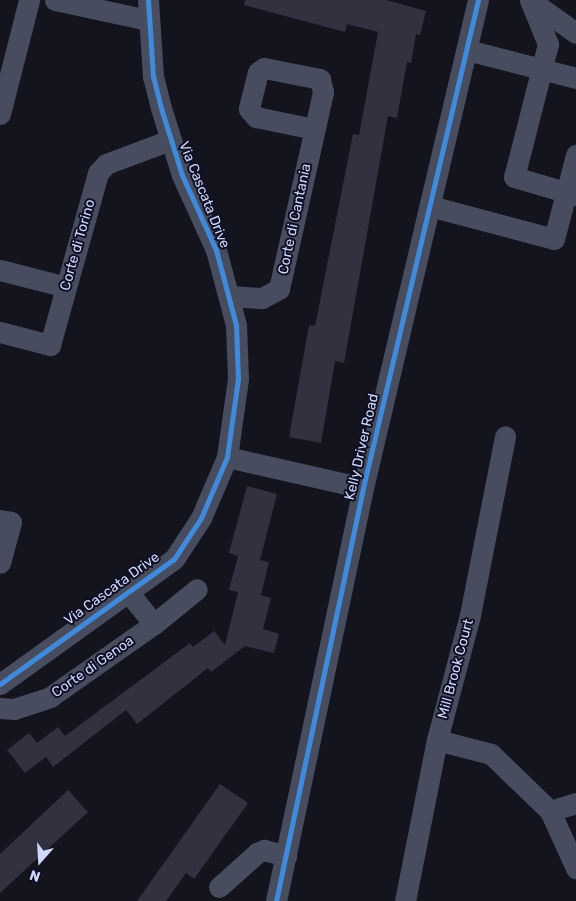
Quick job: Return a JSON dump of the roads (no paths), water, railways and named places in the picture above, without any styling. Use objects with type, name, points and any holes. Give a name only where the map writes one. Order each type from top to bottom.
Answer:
[{"type":"street","points":[[0,114],[29,0]]},
{"type":"street","points":[[55,0],[148,10]]},
{"type":"street","name":"Kelly Driver Road","points":[[276,901],[364,488],[478,0]]},
{"type":"street","points":[[530,0],[576,33]]},
{"type":"street","points":[[530,0],[548,37],[544,70],[514,177],[572,193]]},
{"type":"street","name":"Via Cascata Drive","points":[[0,684],[128,592],[185,546],[227,457],[236,406],[240,352],[231,296],[170,140],[153,77],[148,10]]},
{"type":"street","points":[[467,50],[576,78]]},
{"type":"street","name":"Corte di Cantania","points":[[231,296],[262,298],[279,289],[314,129]]},
{"type":"street","name":"Corte di Torino","points":[[0,332],[50,345],[98,173],[106,164],[170,140]]},
{"type":"street","points":[[430,206],[554,239],[572,193],[576,156]]},
{"type":"street","points":[[0,270],[66,287]]},
{"type":"street","name":"Mill Brook Court","points":[[405,901],[437,740],[470,614],[505,436]]},
{"type":"street","points":[[227,457],[364,488]]},
{"type":"street","points":[[0,520],[11,522],[0,563]]},
{"type":"street","name":"Corte di Genoa","points":[[0,708],[14,709],[50,697],[154,624],[198,589]]},
{"type":"street","points":[[128,592],[154,624]]},
{"type":"street","points":[[437,740],[491,754],[550,811],[576,868]]},
{"type":"street","points":[[550,811],[576,803]]},
{"type":"street","points":[[220,887],[257,852],[264,850],[286,856]]}]
